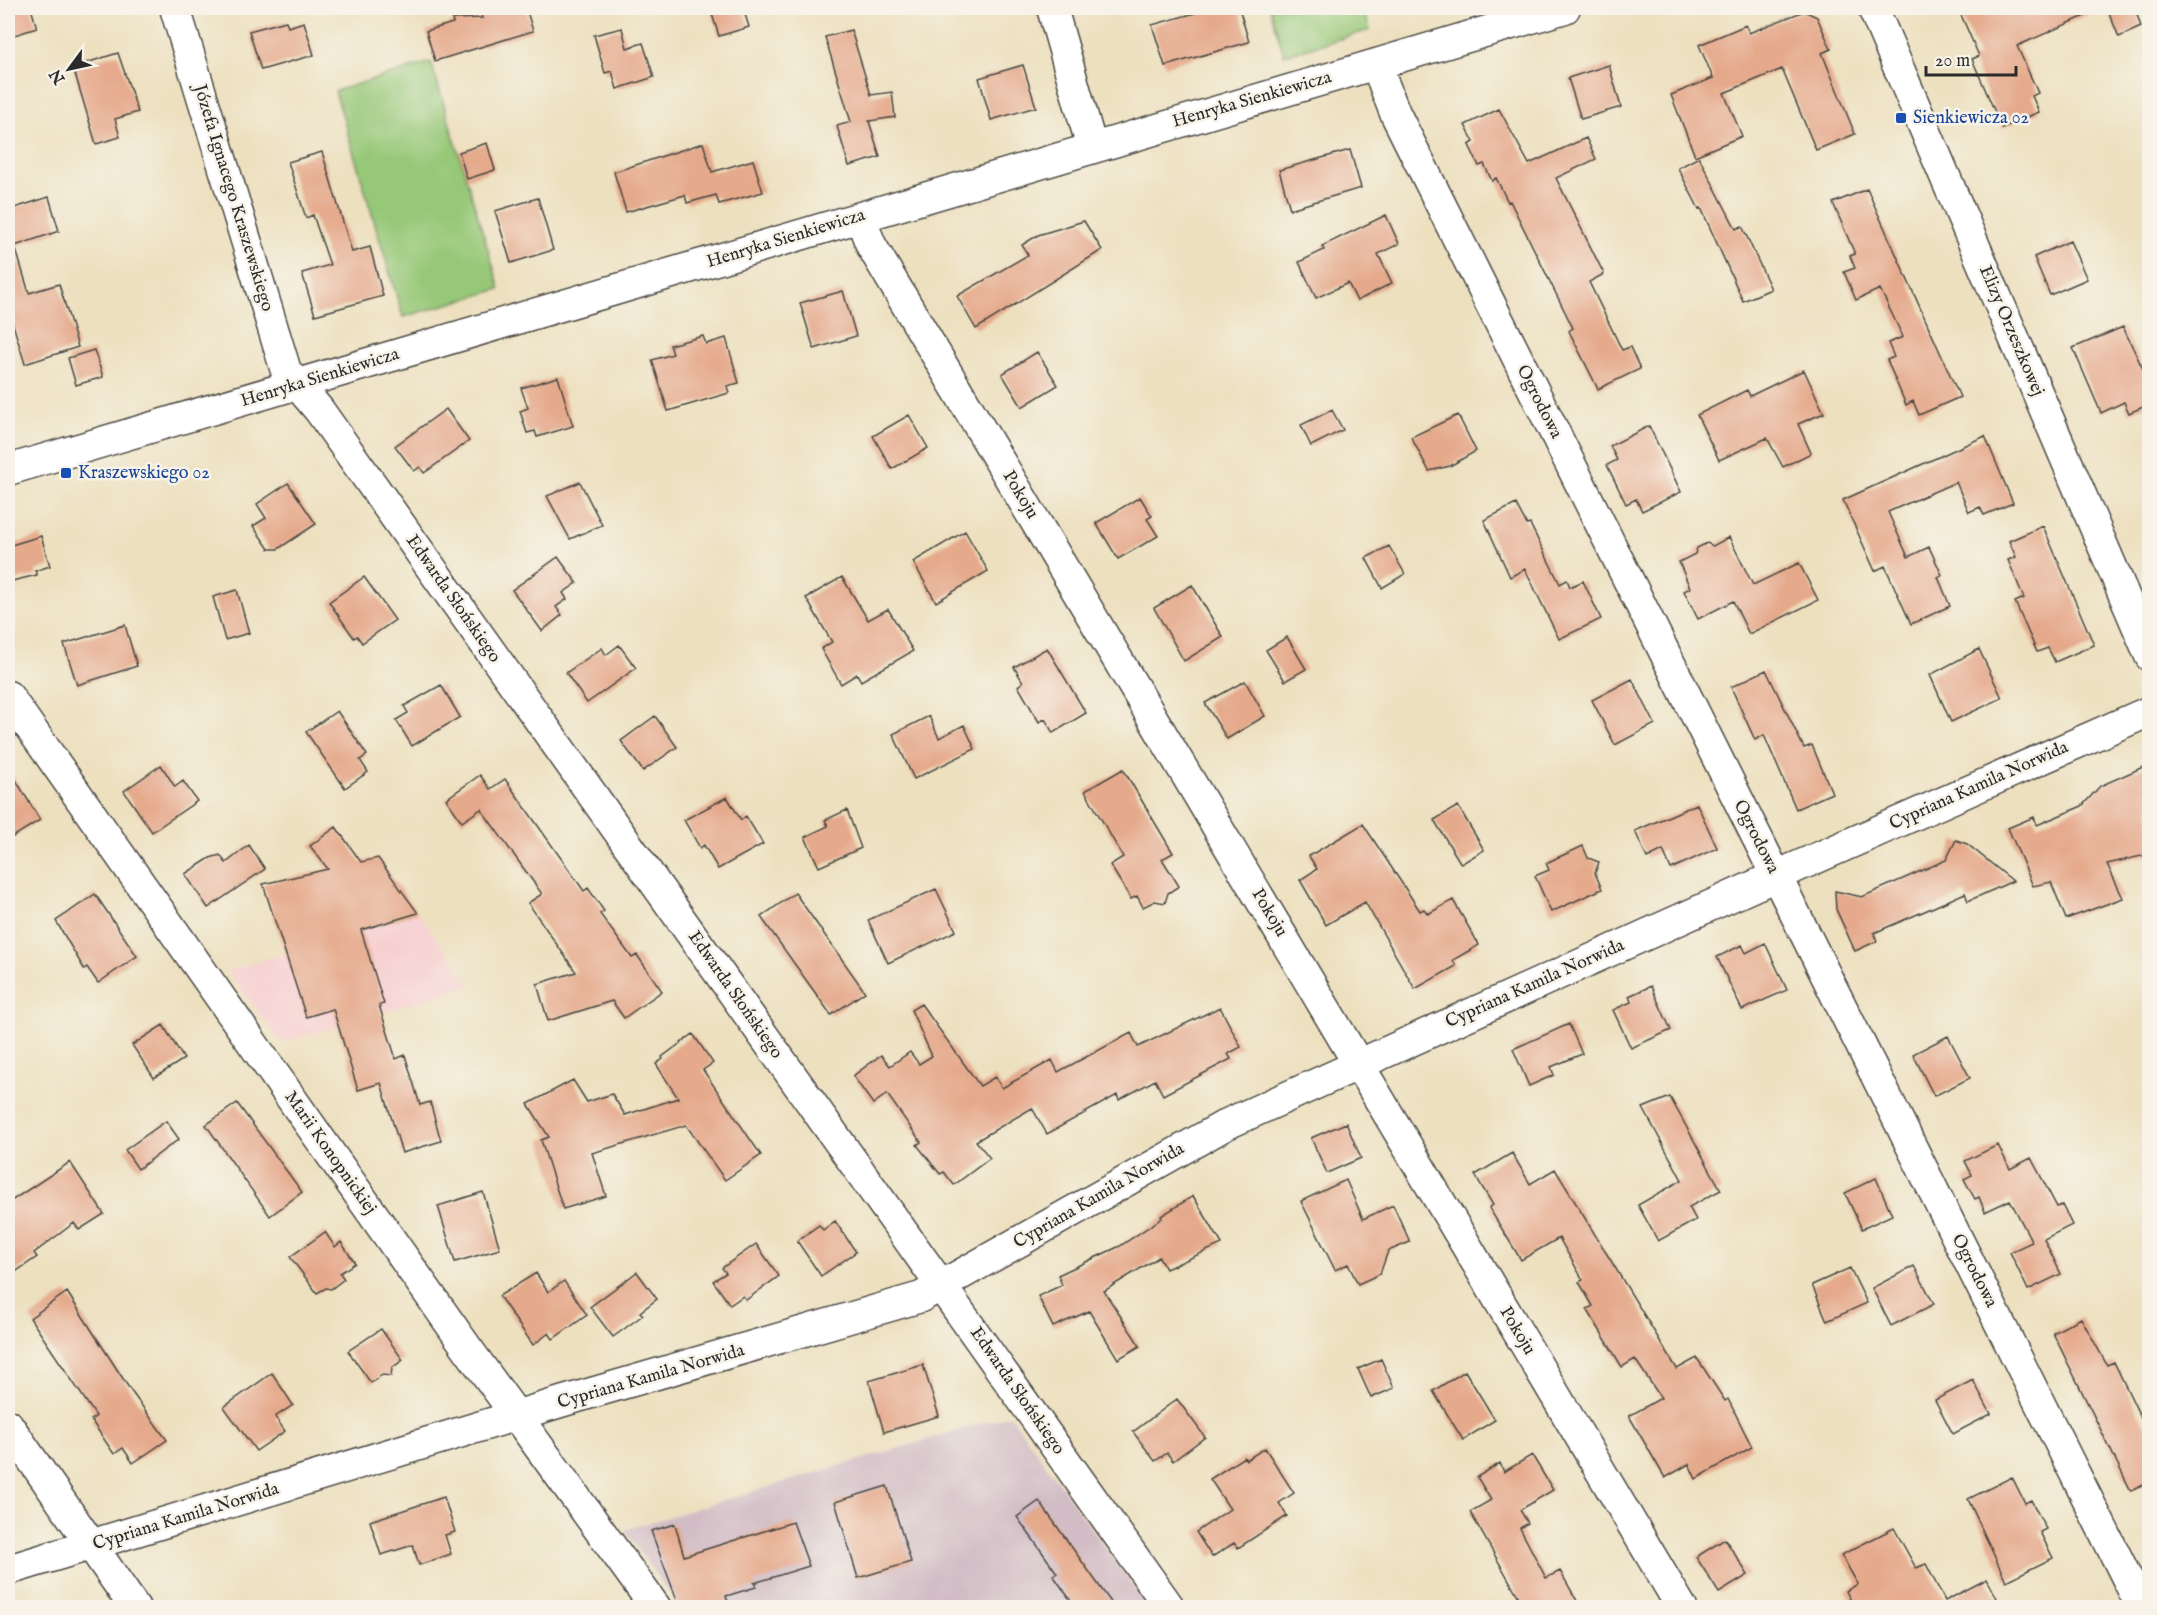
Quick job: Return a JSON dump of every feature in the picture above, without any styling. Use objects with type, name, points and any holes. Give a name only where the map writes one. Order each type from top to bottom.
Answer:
[{"type":"street","name":"Józefa Ignacego Kraszewskiego","points":[[176,8],[286,371],[298,384]]},
{"type":"street","points":[[1052,8],[1092,148]]},
{"type":"street","name":"Henryka Sienkiewicza","points":[[8,470],[1565,8]]},
{"type":"street","name":"Elizy Orzeszkowej","points":[[1873,8],[2150,656]]},
{"type":"street","name":"Ogrodowa","points":[[1376,64],[1395,113],[2142,1608]]},
{"type":"street","name":"Pokoju","points":[[860,216],[871,245],[1682,1608]]},
{"type":"street","name":"Edwarda Słońskiego","points":[[298,384],[326,420],[943,1286],[1170,1608]]},
{"type":"street","name":"Marii Konopnickiej","points":[[8,696],[517,1417],[656,1608]]},
{"type":"street","name":"Cypriana Kamila Norwida","points":[[8,1570],[564,1401],[892,1307],[943,1286],[1207,1134],[1357,1064],[1776,876],[2150,711]]},
{"type":"street","points":[[8,1425],[135,1608]]},
{"type":"shaded area","points":[[418,913],[471,985],[281,1043],[228,971]]},
{"type":"shaded area","points":[[1010,1415],[1148,1607],[679,1607],[624,1530]]},
{"type":"green space","points":[[1270,8],[1363,8],[1370,30],[1284,55]]},
{"type":"green space","points":[[431,62],[500,289],[403,317],[335,91]]},
{"type":"building","points":[[8,8],[31,8],[37,28],[8,37]]},
{"type":"building","points":[[479,8],[526,8],[533,31],[435,61],[426,31],[453,23],[452,19],[482,18]]},
{"type":"building","points":[[710,8],[743,8],[749,27],[719,36]]},
{"type":"building","points":[[1213,8],[1239,8],[1249,42],[1165,66],[1152,25]]},
{"type":"building","points":[[1958,8],[2103,8],[2017,46],[2038,93],[2032,96],[2039,112],[2002,128],[1972,59],[1979,56]]},
{"type":"building","points":[[2107,8],[2135,8],[2141,27],[2119,37]]},
{"type":"building","points":[[1804,11],[1817,17],[1831,49],[1822,53],[1855,134],[1816,150],[1782,69],[1724,93],[1742,136],[1695,156],[1671,95],[1713,78],[1699,45],[1746,25],[1749,33]]},
{"type":"building","points":[[286,21],[288,27],[304,22],[314,55],[261,70],[249,31]]},
{"type":"building","points":[[622,28],[627,48],[643,43],[654,77],[617,89],[612,71],[605,73],[594,35]]},
{"type":"building","points":[[851,30],[871,95],[892,92],[895,117],[869,121],[880,157],[849,166],[837,126],[851,122],[825,37]]},
{"type":"building","points":[[118,53],[138,112],[115,119],[120,137],[96,144],[73,67]]},
{"type":"building","points":[[1023,65],[1036,107],[991,120],[979,78]]},
{"type":"building","points":[[1609,65],[1621,107],[1581,119],[1568,78]]},
{"type":"building","points":[[1499,109],[1529,164],[1586,138],[1596,159],[1556,178],[1604,274],[1589,282],[1622,350],[1630,347],[1640,369],[1598,389],[1569,331],[1573,328],[1510,201],[1508,202],[1496,178],[1492,181],[1484,164],[1479,166],[1469,145],[1474,142],[1465,125]]},
{"type":"building","points":[[487,143],[495,170],[467,179],[459,152]]},
{"type":"building","points":[[703,143],[712,172],[753,160],[763,192],[719,204],[716,195],[687,203],[685,195],[626,212],[614,172]]},
{"type":"building","points":[[1350,150],[1361,188],[1290,209],[1279,170]]},
{"type":"building","points":[[322,152],[352,252],[370,247],[383,296],[315,315],[302,273],[330,265],[313,215],[306,218],[288,162]]},
{"type":"building","points":[[1699,157],[1736,229],[1742,226],[1771,289],[1743,301],[1701,208],[1699,209],[1678,168]]},
{"type":"building","points":[[1867,189],[1960,397],[1919,415],[1913,401],[1906,405],[1887,360],[1894,357],[1888,343],[1903,337],[1880,289],[1856,300],[1844,272],[1855,268],[1850,256],[1855,254],[1833,203]]},
{"type":"building","points":[[49,197],[59,231],[15,246],[29,293],[59,284],[78,347],[25,364],[8,308],[8,210]]},
{"type":"building","points":[[538,198],[553,250],[511,263],[495,211]]},
{"type":"building","points":[[1386,215],[1399,244],[1378,254],[1392,283],[1357,301],[1348,283],[1316,298],[1299,262],[1324,250],[1322,246]]},
{"type":"building","points":[[1084,221],[1102,250],[976,329],[957,296],[1028,255],[1022,245],[1038,235]]},
{"type":"building","points":[[2070,241],[2087,279],[2050,295],[2034,257]]},
{"type":"building","points":[[843,291],[856,336],[814,349],[800,303]]},
{"type":"building","points":[[2123,327],[2150,384],[2150,404],[2129,413],[2124,402],[2101,413],[2073,348]]},
{"type":"building","points":[[703,336],[706,344],[726,338],[739,383],[727,386],[729,393],[668,411],[652,360],[673,354],[670,345]]},
{"type":"building","points":[[94,350],[103,377],[76,385],[68,358]]},
{"type":"building","points":[[1037,352],[1058,385],[1022,407],[1002,374]]},
{"type":"building","points":[[1804,370],[1824,413],[1798,424],[1811,453],[1783,467],[1767,438],[1719,460],[1697,415],[1747,390],[1750,396]]},
{"type":"building","points":[[558,377],[573,426],[537,437],[535,431],[527,433],[520,411],[528,408],[521,388]]},
{"type":"building","points":[[446,409],[469,441],[424,473],[420,467],[414,471],[395,446]]},
{"type":"building","points":[[1332,410],[1343,430],[1311,446],[1301,425]]},
{"type":"building","points":[[909,415],[928,448],[892,469],[873,436]]},
{"type":"building","points":[[1458,415],[1476,451],[1450,466],[1429,471],[1411,437]]},
{"type":"building","points":[[1649,426],[1681,492],[1642,511],[1636,499],[1626,504],[1607,465],[1617,460],[1610,446]]},
{"type":"building","points":[[1985,436],[2013,503],[1984,515],[1980,507],[1969,512],[1956,482],[1888,512],[1908,557],[1929,547],[1942,575],[1938,577],[1950,606],[1911,624],[1885,566],[1875,571],[1843,500]]},
{"type":"building","points":[[580,482],[602,525],[570,539],[547,496]]},
{"type":"building","points":[[288,483],[316,524],[278,549],[269,549],[253,526],[266,518],[257,504]]},
{"type":"building","points":[[1140,497],[1152,516],[1147,519],[1158,536],[1118,559],[1096,523]]},
{"type":"building","points":[[1516,504],[1527,525],[1530,524],[1560,584],[1567,580],[1570,587],[1583,581],[1601,619],[1559,639],[1525,569],[1510,577],[1484,520]]},
{"type":"building","points":[[2043,526],[2094,645],[2055,662],[2048,648],[2037,652],[2015,602],[2024,598],[2008,560],[2016,557],[2009,541]]},
{"type":"building","points":[[965,531],[988,571],[936,602],[913,562]]},
{"type":"building","points":[[41,536],[50,566],[35,571],[37,575],[8,582],[8,546]]},
{"type":"building","points":[[1729,537],[1753,585],[1799,563],[1818,600],[1749,634],[1733,601],[1698,619],[1684,591],[1690,588],[1679,562],[1695,554],[1697,548],[1707,543],[1713,546]]},
{"type":"building","points":[[1389,546],[1405,574],[1382,588],[1366,558]]},
{"type":"building","points":[[558,557],[577,583],[563,593],[567,599],[556,607],[562,615],[542,631],[512,590]]},
{"type":"building","points":[[364,577],[395,620],[362,643],[357,636],[354,638],[329,602]]},
{"type":"building","points":[[842,577],[868,620],[888,609],[913,651],[861,681],[857,674],[841,684],[821,649],[832,642],[806,598]]},
{"type":"building","points":[[1192,585],[1223,637],[1184,661],[1154,608]]},
{"type":"building","points":[[237,590],[249,633],[225,640],[213,597]]},
{"type":"building","points":[[125,625],[137,666],[77,685],[64,644]]},
{"type":"building","points":[[1287,637],[1306,669],[1285,681],[1266,650]]},
{"type":"building","points":[[619,645],[636,668],[587,703],[566,673],[602,648],[606,655]]},
{"type":"building","points":[[1047,648],[1086,713],[1053,733],[1045,719],[1039,722],[1018,686],[1023,682],[1014,667]]},
{"type":"building","points":[[1979,649],[2002,698],[1951,722],[1930,675]]},
{"type":"building","points":[[1766,670],[1804,748],[1812,745],[1832,793],[1796,809],[1764,735],[1755,740],[1731,687]]},
{"type":"building","points":[[1632,679],[1655,724],[1615,745],[1592,700]]},
{"type":"building","points":[[1245,681],[1265,716],[1227,739],[1205,703]]},
{"type":"building","points":[[441,685],[460,717],[412,746],[396,720],[408,713],[404,706]]},
{"type":"building","points":[[337,711],[367,755],[360,760],[368,772],[345,788],[306,732]]},
{"type":"building","points":[[655,716],[677,747],[643,771],[621,741]]},
{"type":"building","points":[[929,716],[939,738],[964,725],[975,749],[914,779],[893,734]]},
{"type":"building","points":[[2150,764],[2150,854],[2107,864],[2123,898],[2066,919],[2051,882],[2033,886],[2008,828],[2034,817],[2037,825],[2082,806],[2100,786]]},
{"type":"building","points":[[161,765],[175,787],[183,781],[197,801],[152,832],[124,791]]},
{"type":"building","points":[[8,767],[40,820],[8,840]]},
{"type":"building","points":[[1123,769],[1173,853],[1162,859],[1179,886],[1168,893],[1165,903],[1155,901],[1143,907],[1137,896],[1131,899],[1110,865],[1123,857],[1085,791]]},
{"type":"building","points":[[480,775],[490,789],[505,779],[584,891],[588,888],[604,911],[600,914],[632,958],[637,955],[662,991],[624,1018],[612,1001],[548,1021],[537,984],[576,972],[528,903],[542,894],[481,809],[462,822],[446,799]]},
{"type":"building","points":[[727,797],[741,820],[746,816],[763,844],[718,869],[704,845],[700,848],[684,820]]},
{"type":"building","points":[[1697,804],[1717,848],[1671,869],[1663,850],[1647,858],[1635,831]]},
{"type":"building","points":[[1458,806],[1484,850],[1461,864],[1434,820]]},
{"type":"building","points":[[847,810],[861,848],[819,867],[805,837],[828,826],[825,820]]},
{"type":"building","points":[[1363,824],[1420,911],[1424,909],[1428,914],[1453,900],[1479,945],[1453,960],[1456,966],[1415,989],[1365,902],[1326,925],[1300,880],[1317,869],[1309,856]]},
{"type":"building","points":[[336,827],[361,862],[378,858],[418,913],[361,930],[384,1004],[379,1005],[396,1059],[405,1055],[420,1105],[430,1102],[441,1141],[402,1153],[381,1083],[358,1090],[333,1009],[306,1017],[263,884],[328,869],[310,846]]},
{"type":"building","points":[[1956,840],[1967,844],[2013,881],[1968,901],[1965,893],[1874,933],[1877,941],[1855,951],[1836,909],[1835,891],[1862,897],[1946,860]]},
{"type":"building","points":[[249,845],[265,869],[208,908],[185,874],[210,858],[220,855],[226,863]]},
{"type":"building","points":[[1583,846],[1588,858],[1599,862],[1595,873],[1602,889],[1551,912],[1535,876],[1549,870],[1546,863]]},
{"type":"building","points":[[936,889],[956,931],[888,963],[868,920]]},
{"type":"building","points":[[795,893],[865,992],[831,1015],[761,917]]},
{"type":"building","points":[[95,894],[137,956],[98,983],[87,967],[84,969],[56,921]]},
{"type":"building","points":[[1765,943],[1787,990],[1742,1010],[1717,957],[1742,945],[1746,953]]},
{"type":"building","points":[[1651,986],[1671,1030],[1631,1048],[1613,1010],[1631,1002],[1629,996]]},
{"type":"building","points":[[921,1004],[980,1086],[995,1077],[1002,1088],[1052,1060],[1058,1072],[1131,1033],[1138,1047],[1220,1007],[1241,1047],[1228,1054],[1231,1059],[1163,1095],[1155,1080],[1119,1100],[1117,1095],[1047,1134],[1032,1108],[976,1141],[990,1158],[954,1185],[944,1172],[940,1174],[917,1145],[921,1142],[887,1094],[873,1104],[853,1076],[881,1055],[890,1066],[910,1052],[919,1064],[932,1056],[911,1010]]},
{"type":"building","points":[[1569,1024],[1582,1054],[1551,1067],[1554,1075],[1529,1086],[1513,1049]]},
{"type":"building","points":[[163,1025],[184,1059],[154,1078],[132,1045]]},
{"type":"building","points":[[693,1034],[713,1063],[703,1070],[761,1155],[725,1180],[686,1125],[592,1153],[606,1196],[563,1209],[541,1140],[549,1137],[528,1104],[573,1080],[587,1102],[612,1094],[625,1115],[678,1098],[656,1064]]},
{"type":"building","points":[[1948,1036],[1970,1078],[1934,1096],[1913,1054]]},
{"type":"building","points":[[1670,1097],[1721,1190],[1689,1207],[1696,1220],[1658,1241],[1638,1205],[1682,1180],[1643,1108]]},
{"type":"building","points":[[237,1103],[302,1192],[270,1216],[206,1125]]},
{"type":"building","points":[[166,1121],[179,1139],[138,1169],[125,1150]]},
{"type":"building","points":[[1346,1123],[1361,1158],[1327,1173],[1311,1138]]},
{"type":"building","points":[[1998,1145],[2010,1169],[2031,1158],[2057,1207],[2062,1205],[2072,1225],[2044,1239],[2061,1274],[2028,1290],[2010,1252],[2032,1242],[2010,1200],[1985,1212],[1979,1197],[1975,1199],[1964,1179],[1972,1175],[1965,1161]]},
{"type":"building","points":[[1512,1153],[1530,1184],[1555,1169],[1677,1369],[1697,1358],[1725,1401],[1728,1399],[1752,1447],[1696,1479],[1689,1464],[1665,1478],[1629,1416],[1661,1398],[1635,1359],[1622,1367],[1587,1309],[1593,1306],[1579,1282],[1583,1280],[1559,1238],[1521,1260],[1489,1208],[1493,1205],[1475,1175]]},
{"type":"building","points":[[70,1162],[104,1214],[79,1230],[74,1223],[34,1253],[37,1257],[8,1277],[8,1203]]},
{"type":"building","points":[[1876,1178],[1892,1215],[1862,1229],[1845,1193]]},
{"type":"building","points":[[1346,1180],[1363,1219],[1393,1205],[1410,1242],[1388,1251],[1380,1274],[1358,1284],[1348,1264],[1335,1270],[1301,1201]]},
{"type":"building","points":[[483,1192],[500,1249],[455,1262],[438,1206]]},
{"type":"building","points":[[1193,1196],[1222,1244],[1166,1269],[1159,1257],[1104,1291],[1140,1346],[1118,1359],[1089,1311],[1053,1327],[1038,1296],[1062,1285],[1058,1275],[1120,1246]]},
{"type":"building","points":[[835,1221],[856,1252],[821,1276],[797,1241],[819,1225],[823,1230]]},
{"type":"building","points":[[325,1232],[335,1247],[341,1242],[355,1263],[340,1273],[344,1279],[331,1289],[326,1288],[317,1293],[290,1257]]},
{"type":"building","points":[[756,1244],[779,1276],[746,1300],[743,1296],[730,1305],[713,1281],[726,1273],[722,1268]]},
{"type":"building","points":[[1914,1266],[1934,1304],[1891,1326],[1872,1288]]},
{"type":"building","points":[[1850,1268],[1867,1303],[1827,1321],[1812,1285]]},
{"type":"building","points":[[637,1272],[657,1299],[640,1312],[643,1315],[613,1337],[590,1307]]},
{"type":"building","points":[[536,1273],[548,1292],[564,1281],[587,1315],[553,1339],[549,1333],[533,1345],[499,1296]]},
{"type":"building","points":[[67,1292],[131,1391],[167,1440],[133,1463],[123,1448],[114,1454],[91,1420],[96,1416],[30,1318]]},
{"type":"building","points":[[2081,1318],[2107,1365],[2114,1362],[2150,1437],[2150,1482],[2131,1491],[2053,1333]]},
{"type":"building","points":[[381,1329],[403,1360],[392,1368],[391,1376],[382,1375],[371,1383],[348,1351]]},
{"type":"building","points":[[1381,1359],[1394,1388],[1371,1398],[1358,1369]]},
{"type":"building","points":[[923,1365],[939,1416],[884,1432],[869,1381]]},
{"type":"building","points":[[1465,1371],[1495,1420],[1463,1440],[1433,1391]]},
{"type":"building","points":[[272,1373],[293,1405],[275,1417],[285,1431],[256,1451],[224,1407]]},
{"type":"building","points":[[1973,1380],[1991,1414],[1953,1434],[1935,1400]]},
{"type":"building","points":[[1177,1399],[1205,1437],[1173,1461],[1167,1453],[1155,1461],[1133,1432]]},
{"type":"building","points":[[1265,1448],[1294,1493],[1279,1503],[1287,1516],[1238,1548],[1234,1543],[1212,1557],[1196,1532],[1230,1509],[1210,1479],[1244,1457],[1246,1460]]},
{"type":"building","points":[[1532,1455],[1553,1490],[1520,1510],[1528,1523],[1520,1528],[1546,1578],[1560,1571],[1581,1608],[1525,1608],[1470,1512],[1491,1500],[1477,1477],[1500,1463],[1504,1472]]},
{"type":"building","points":[[2012,1477],[2025,1503],[2031,1500],[2046,1529],[2040,1532],[2053,1558],[2006,1581],[1968,1499]]},
{"type":"building","points":[[887,1486],[911,1562],[858,1578],[835,1502]]},
{"type":"building","points":[[444,1497],[455,1532],[445,1535],[451,1554],[419,1565],[413,1545],[381,1555],[370,1521]]},
{"type":"building","points":[[1039,1501],[1115,1608],[1076,1608],[1053,1575],[1057,1573],[1017,1517]]},
{"type":"building","points":[[793,1522],[809,1566],[754,1583],[756,1587],[726,1596],[730,1608],[680,1608],[651,1531],[675,1524],[684,1556]]},
{"type":"building","points":[[1894,1528],[1916,1568],[1926,1564],[1945,1601],[1987,1579],[2002,1608],[1855,1608],[1846,1591],[1858,1584],[1841,1555]]},
{"type":"building","points":[[1725,1539],[1748,1575],[1719,1593],[1696,1557]]},
{"type":"place","name":"Sienkiewicza 02","points":[[1901,118]]},
{"type":"place","name":"Kraszewskiego 02","points":[[66,473]]}]
